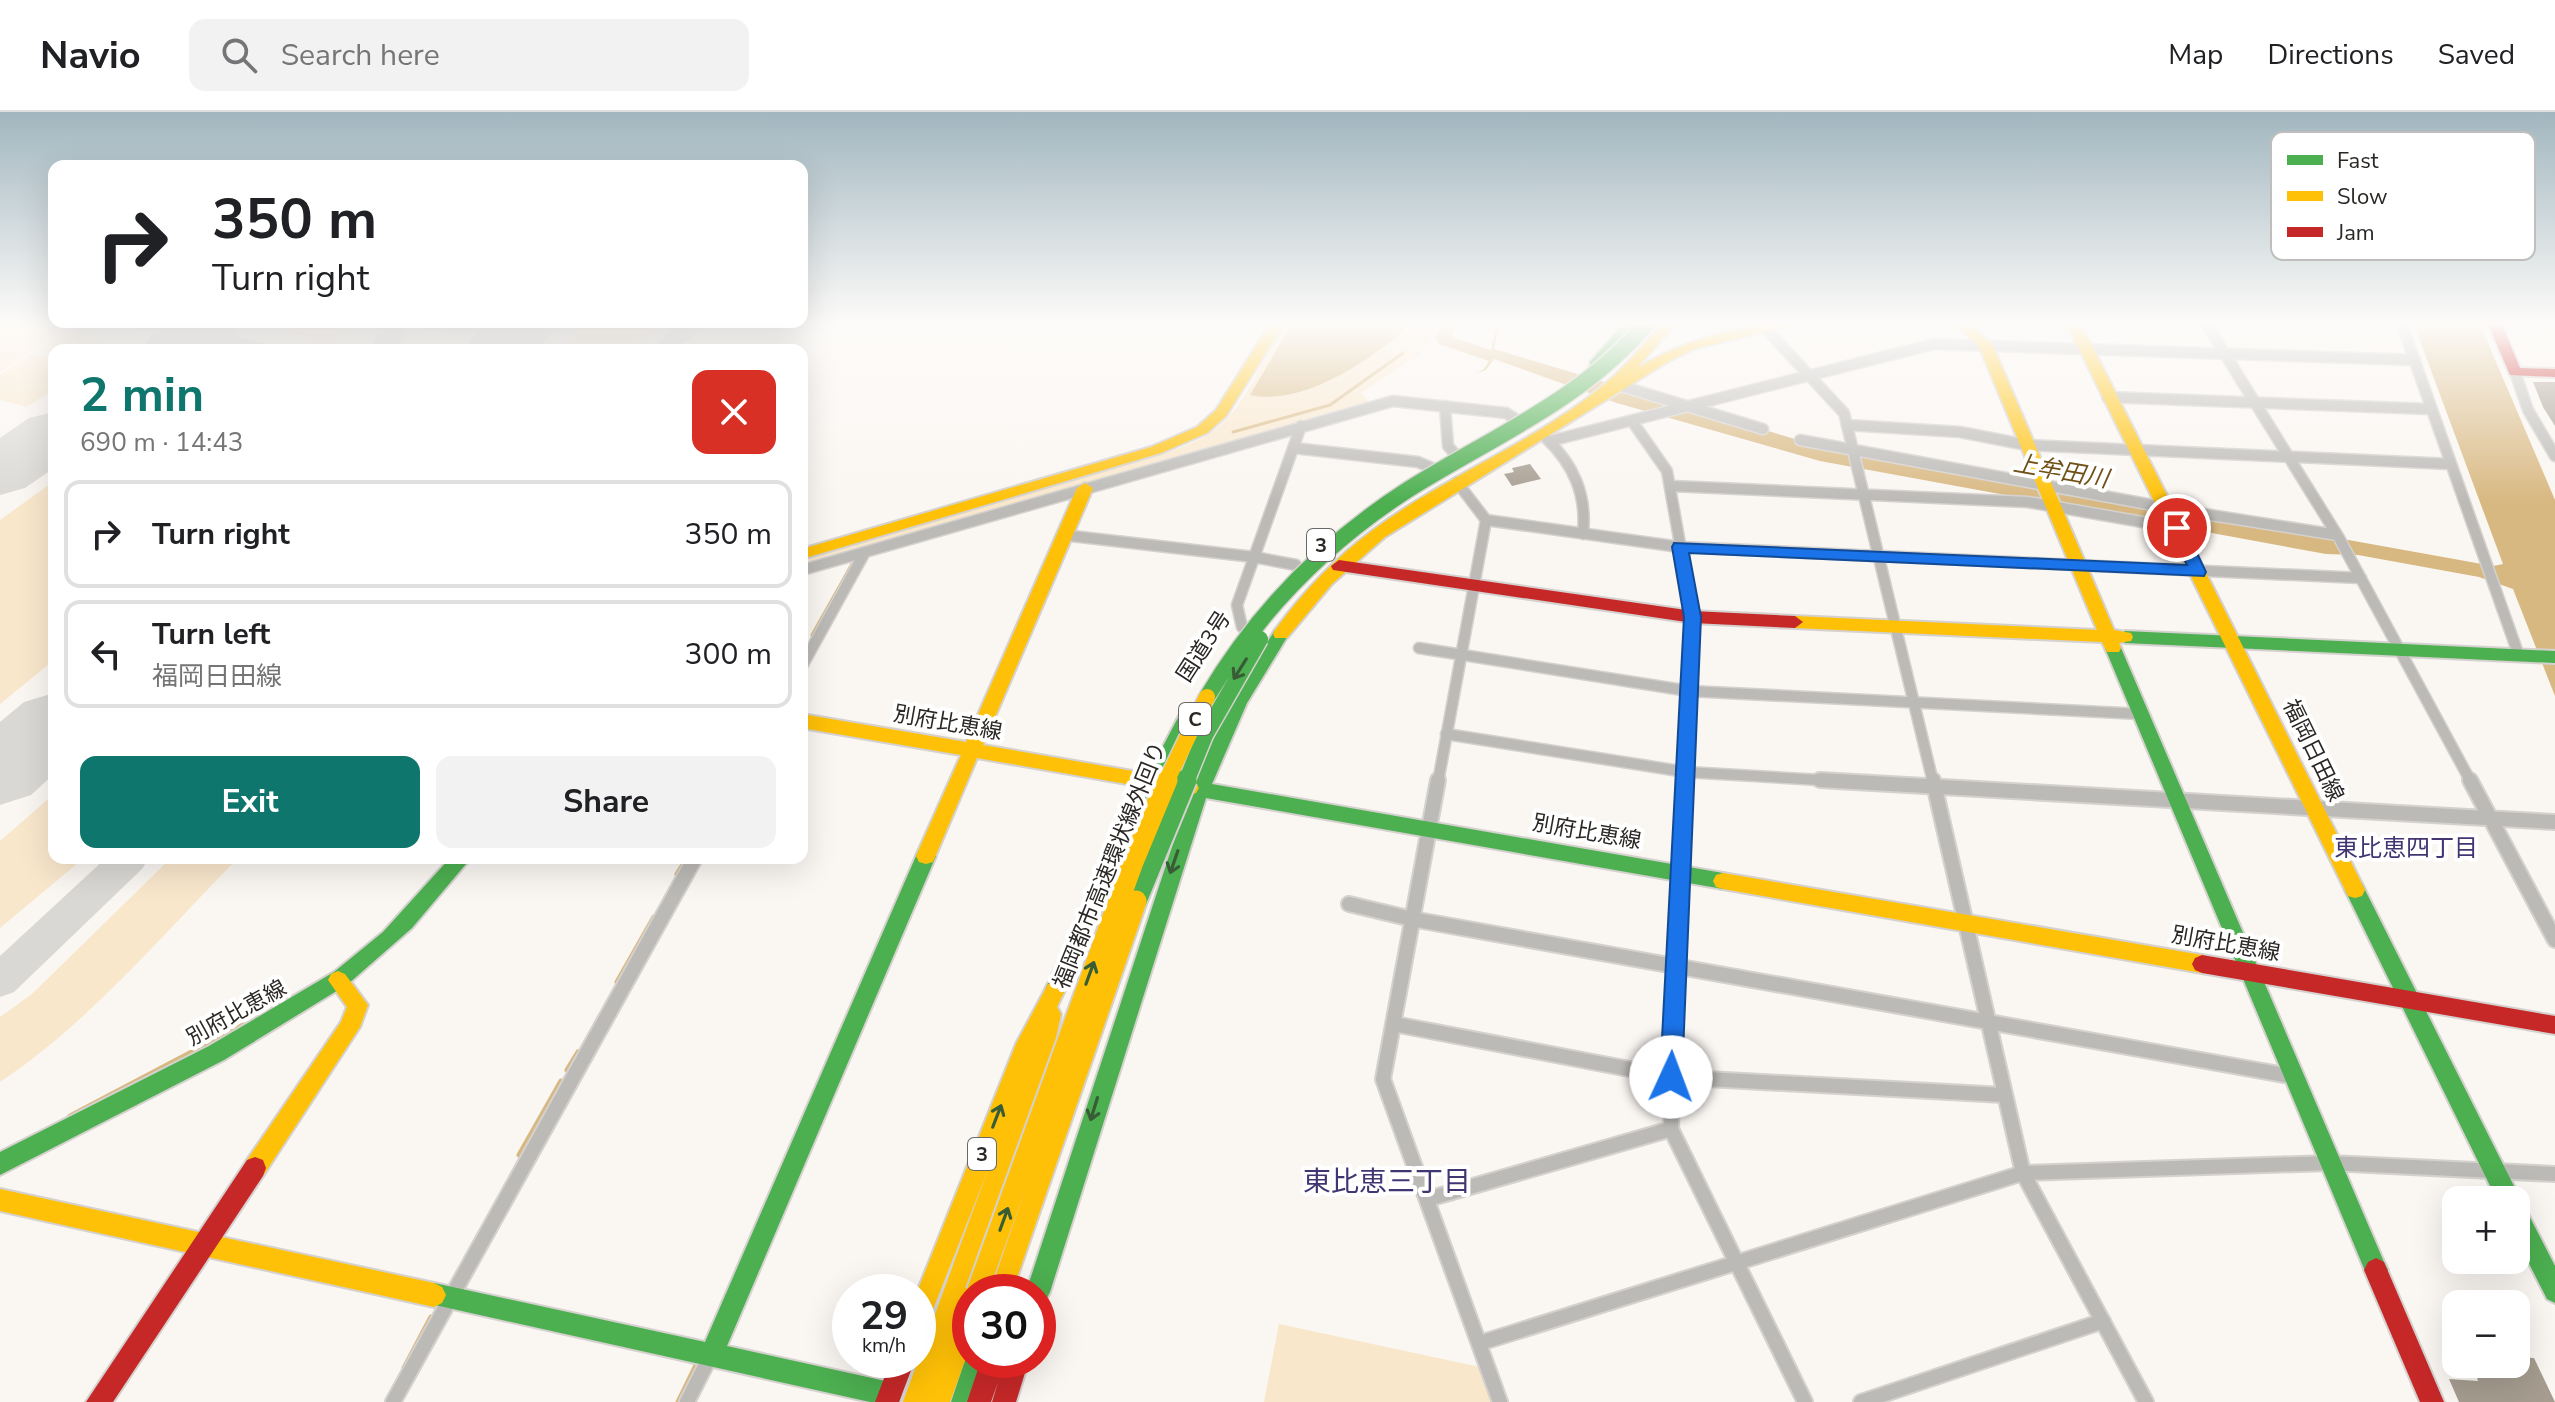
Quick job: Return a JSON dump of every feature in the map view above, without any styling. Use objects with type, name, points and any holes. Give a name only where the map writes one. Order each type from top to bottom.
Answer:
[{"type":"main road","points":[[808,552],[1156,450],[1190,436],[1221,413],[1240,382]]},
{"type":"main road","name":"国道3号","points":[[936,1274],[1026,1044],[1054,993],[1086,914],[1152,781],[1215,668],[1242,627],[1296,565],[1369,508],[1575,382]]},
{"type":"main road","name":"福岡都市高速環状線外回り","points":[[983,1274],[1085,987],[1143,835],[1187,734],[1230,656],[1271,601],[1333,541],[1397,496],[1587,382]]},
{"type":"main road","name":"C","points":[[1007,1274],[1113,964],[1159,841],[1203,738],[1229,688],[1262,637],[1285,606],[1345,548],[1408,502],[1592,394],[1606,382]]},
{"type":"main road","name":"3","points":[[1044,1274],[1164,892],[1200,788],[1237,707],[1276,642],[1311,593],[1339,566],[1392,525],[1457,482],[1545,438],[1607,393],[1617,382]]},
{"type":"main road","points":[[1607,393],[1623,382]]},
{"type":"main road","points":[[2001,382],[2252,971],[2431,1402]]},
{"type":"main road","name":"福岡日田線","points":[[2100,382],[2171,517],[2502,1186]]},
{"type":"main road","points":[[711,1355],[1085,488]]},
{"type":"main road","points":[[1339,566],[1693,617],[2555,657]]},
{"type":"main road","name":"別府比恵線","points":[[808,722],[2555,1025]]},
{"type":"main road","name":"別府比恵線","points":[[0,1164],[230,1044],[338,980],[377,951],[418,912],[456,864]]},
{"type":"main road","points":[[1021,1274],[1112,992],[1164,892]]},
{"type":"main road","points":[[98,1402],[357,1015],[358,1005],[354,997],[338,980]]},
{"type":"main road","points":[[915,1402],[1043,1048],[1054,993]]},
{"type":"main road","points":[[0,1200],[711,1355],[889,1398],[896,1378]]},
{"type":"main road","points":[[2530,1242],[2555,1291]]},
{"type":"main road","points":[[938,1402],[952,1363]]},
{"type":"main road","points":[[963,1402],[971,1378]]},
{"type":"main road","points":[[979,1402],[987,1378]]},
{"type":"main road","points":[[1004,1402],[1011,1378]]},
{"type":"street","points":[[1583,534],[1587,504],[1585,492],[1545,438],[1660,415],[1787,382]]},
{"type":"street","points":[[1813,382],[1844,413],[1856,458],[1898,627],[2023,1173],[2146,1402]]},
{"type":"street","points":[[2242,382],[2338,536],[2555,940]]},
{"type":"street","points":[[2422,382],[2485,562],[2523,656]]},
{"type":"street","points":[[2518,382],[2528,410],[2555,456]]},
{"type":"street","points":[[1607,393],[1684,408],[1763,429]]},
{"type":"street","points":[[2107,397],[2431,409]]},
{"type":"street","points":[[808,568],[1393,401],[1506,413],[1517,420]]},
{"type":"street","points":[[1445,406],[1448,446],[1456,455]]},
{"type":"street","points":[[1632,421],[1660,457],[1672,486],[1693,617],[1679,871],[1671,1129],[1805,1402]]},
{"type":"street","points":[[1847,425],[1960,432],[2027,445],[2451,464]]},
{"type":"street","points":[[1242,627],[1237,605],[1301,426]]},
{"type":"street","points":[[1800,440],[1856,458],[2171,517],[2338,536]]},
{"type":"street","points":[[1294,448],[1418,462],[1432,468]]},
{"type":"street","points":[[1457,482],[1486,520],[1680,547],[2361,578]]},
{"type":"street","points":[[1672,486],[1865,495],[2047,493],[2171,517]]},
{"type":"street","points":[[1486,520],[1383,1079],[1500,1402]]},
{"type":"street","points":[[1063,535],[1254,557],[1296,565]]},
{"type":"street","points":[[808,655],[865,552]]},
{"type":"street","points":[[1419,648],[1689,691],[2141,714]]},
{"type":"street","points":[[1446,734],[1686,772],[2555,822]]},
{"type":"street","points":[[393,1402],[692,864]]},
{"type":"street","points":[[1349,904],[1412,919],[2296,1077]]},
{"type":"street","points":[[1394,1024],[1671,1077],[2004,1095]]},
{"type":"street","points":[[1428,1199],[1671,1129]]},
{"type":"street","points":[[1480,1343],[2023,1173],[2330,1163],[2555,1174]]},
{"type":"street","points":[[1861,1402],[2103,1321]]},
{"type":"street","points":[[687,1402],[711,1355]]},
{"type":"shaded area","points":[[0,382],[48,382],[48,393],[27,407],[0,400]]},
{"type":"shaded area","points":[[1252,382],[1377,382],[1361,393],[1371,404],[808,566],[808,558],[1181,447],[1210,433],[1243,397]]},
{"type":"shaded area","points":[[1258,382],[1325,382],[1293,394],[1271,397],[1250,395]]},
{"type":"shaded area","points":[[1559,382],[1605,382],[1808,443],[2493,566],[2503,564],[2435,382],[2505,382],[2555,500],[2555,696],[2513,589],[2479,577],[2358,555],[2326,554],[1820,461],[1617,403]]},
{"type":"shaded area","points":[[48,485],[48,665],[0,704],[0,520]]},
{"type":"shaded area","points":[[48,799],[48,864],[77,864],[0,928],[0,841]]},
{"type":"shaded area","points":[[165,864],[232,864],[95,1005],[33,1059],[0,1082],[0,1017],[32,994]]},
{"type":"shaded area","points":[[1279,1324],[1480,1367],[1492,1402],[1264,1402]]},
{"type":"building","points":[[2533,382],[2555,382],[2555,426]]},
{"type":"building","points":[[1530,464],[1541,479],[1512,486],[1504,474],[1514,472],[1512,468]]},
{"type":"building","points":[[2530,1358],[2534,1358],[2555,1402],[2459,1402],[2449,1379],[2478,1381],[2477,1378],[2530,1378]]},
{"type":"waterway","points":[[1233,432],[1330,405],[1362,382]]},
{"type":"waterway","points":[[812,635],[852,564]]},
{"type":"waterway","points":[[677,874],[683,864]]},
{"type":"waterway","points":[[617,982],[654,917]]},
{"type":"waterway","points":[[70,1116],[245,1024]]},
{"type":"waterway","points":[[567,1070],[578,1052]]},
{"type":"waterway","points":[[519,1155],[561,1081]]},
{"type":"waterway","points":[[404,1368],[431,1317]]},
{"type":"waterway","points":[[678,1402],[698,1361]]},
{"type":"taxiway","points":[[0,457],[48,430]]},
{"type":"taxiway","points":[[0,980],[124,864]]},
{"type":"runway","points":[[0,472],[48,438]]},
{"type":"runway","points":[[0,771],[48,730]]},
{"type":"traffic: fast","points":[[1207,697],[1254,626],[1281,594],[1341,538],[1409,489],[1529,421],[1587,382]]},
{"type":"traffic: fast","points":[[1044,1274],[1193,806],[1239,701],[1281,634]]},
{"type":"traffic: fast","points":[[2125,637],[2555,657]]},
{"type":"traffic: fast","points":[[1136,901],[1205,735],[1260,639]]},
{"type":"traffic: fast","points":[[2113,648],[2376,1270]]},
{"type":"traffic: fast","points":[[1055,990],[1118,851],[1188,715]]},
{"type":"traffic: fast","points":[[1190,788],[1723,881]]},
{"type":"traffic: fast","points":[[711,1355],[926,856]]},
{"type":"traffic: fast","points":[[0,1164],[217,1053],[341,978],[375,952],[406,922],[456,864]]},
{"type":"traffic: fast","points":[[2355,890],[2502,1186]]},
{"type":"traffic: fast","points":[[2530,1242],[2555,1291]]},
{"type":"traffic: fast","points":[[434,1295],[890,1394]]},
{"type":"traffic: fast","points":[[963,1402],[971,1378]]},
{"type":"traffic: slow","points":[[808,552],[1156,450],[1202,430],[1221,413],[1240,382]]},
{"type":"traffic: slow","points":[[1281,634],[1326,580],[1379,533],[1572,416],[1615,382]]},
{"type":"traffic: slow","points":[[1589,404],[1625,382]]},
{"type":"traffic: slow","points":[[2001,382],[2113,648]]},
{"type":"traffic: slow","points":[[2103,382],[2355,890]]},
{"type":"traffic: slow","points":[[926,856],[1085,488]]},
{"type":"traffic: slow","points":[[1795,622],[2125,637]]},
{"type":"traffic: slow","points":[[984,1274],[1133,862],[1172,767],[1207,697]]},
{"type":"traffic: slow","points":[[808,722],[1190,788]]},
{"type":"traffic: slow","points":[[1723,881],[2202,964]]},
{"type":"traffic: slow","points":[[1007,1274],[1136,901]]},
{"type":"traffic: slow","points":[[255,1168],[350,1027],[358,1005],[338,980]]},
{"type":"traffic: slow","points":[[936,1274],[1026,1044],[1055,990]]},
{"type":"traffic: slow","points":[[915,1402],[1043,1048],[1051,1014]]},
{"type":"traffic: slow","points":[[0,1200],[434,1295]]},
{"type":"traffic: slow","points":[[938,1402],[952,1363]]},
{"type":"traffic: jam","points":[[1339,566],[1693,617],[1795,622]]},
{"type":"traffic: jam","points":[[2202,964],[2555,1025]]},
{"type":"traffic: jam","points":[[98,1402],[255,1168]]},
{"type":"traffic: jam","points":[[2376,1270],[2432,1402]]},
{"type":"traffic: jam","points":[[887,1402],[896,1378]]},
{"type":"traffic: jam","points":[[979,1402],[987,1378]]},
{"type":"traffic: jam","points":[[1004,1402],[1011,1378]]},
{"type":"district","name":"東比恵四丁目","points":[[2406,848]]},
{"type":"district","name":"東比恵三丁目","points":[[1387,1181]]},
{"type":"route","points":[[1671,1077],[1693,617],[1680,547],[2198,572],[2177,528]]},
{"type":"water label","name":"上牟田川","points":[[2061,471]]}]
